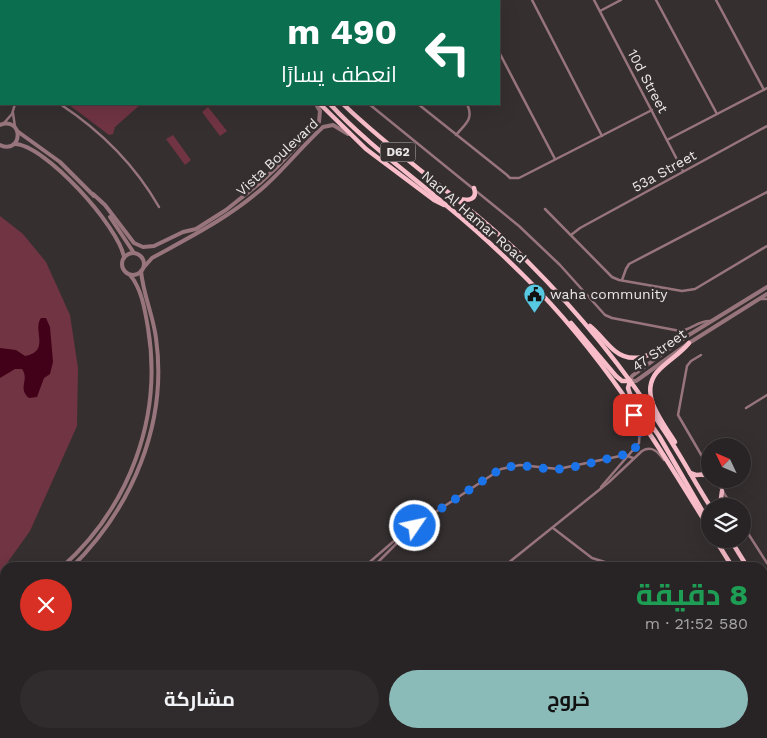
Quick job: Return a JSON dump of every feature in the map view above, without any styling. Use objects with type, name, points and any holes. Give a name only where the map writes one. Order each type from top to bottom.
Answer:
[{"type":"main road","points":[[321,105],[351,136],[398,174],[434,200],[447,206]]},
{"type":"main road","name":"Nad Al Hamar Road","points":[[331,105],[361,135],[447,206],[524,275],[546,298],[586,345],[653,437],[701,516]]},
{"type":"main road","name":"Nad Al Hamar Road","points":[[344,105],[383,140],[492,228],[527,261],[583,320],[630,381],[676,450],[705,498]]},
{"type":"main road","points":[[455,198],[471,200],[475,194],[474,188]]},
{"type":"main road","points":[[546,298],[580,333],[616,376],[622,381],[630,381],[628,388],[630,394],[658,436],[701,509]]},
{"type":"main road","points":[[583,320],[614,350],[631,358],[647,356],[684,338]]},
{"type":"main road","points":[[676,450],[675,443],[653,406],[650,386],[658,370],[689,343]]},
{"type":"main road","points":[[688,472],[693,475],[701,475]]},
{"type":"main road","points":[[721,498],[722,491]]},
{"type":"main road","points":[[721,548],[729,562]]},
{"type":"main road","points":[[736,548],[744,562]]},
{"type":"street","points":[[532,0],[602,136]]},
{"type":"street","name":"10d Street","points":[[594,0],[683,172]]},
{"type":"street","points":[[600,11],[621,0]]},
{"type":"street","points":[[656,0],[717,114]]},
{"type":"street","points":[[667,140],[765,89],[716,0]]},
{"type":"street","points":[[500,54],[555,159]]},
{"type":"street","points":[[11,105],[14,110]]},
{"type":"street","points":[[14,144],[18,136],[15,105]]},
{"type":"street","points":[[61,105],[94,128],[119,152],[145,183],[159,207]]},
{"type":"street","name":"Vista Boulevard","points":[[93,194],[105,206],[132,241],[140,246],[154,246],[178,234],[196,228],[243,198],[269,175],[318,124],[321,118],[317,105]]},
{"type":"street","points":[[370,105],[474,188],[541,246],[608,317],[680,331],[687,330],[700,322],[710,321]]},
{"type":"street","points":[[419,105],[510,178],[514,179],[652,110]]},
{"type":"street","points":[[456,135],[470,119],[470,112],[466,105]]},
{"type":"street","points":[[2,125],[14,110]]},
{"type":"street","points":[[2,125],[10,124],[64,166],[93,194],[134,253],[142,258],[144,267],[141,272],[136,275],[130,275]]},
{"type":"street","name":"Vista Boulevard","points":[[144,267],[152,258],[226,217],[266,186],[321,128],[327,125],[335,126],[351,136]]},
{"type":"street","name":"53a Street","points":[[571,235],[580,228],[767,126]]},
{"type":"street","points":[[0,145],[6,147],[14,144],[23,144],[34,152],[83,193],[112,230],[124,257],[122,268],[130,275],[138,287],[150,344],[151,391],[145,429],[134,465],[118,499],[95,532],[67,562]]},
{"type":"street","points":[[299,144],[301,150]]},
{"type":"street","points":[[622,280],[629,264],[767,192]]},
{"type":"street","points":[[545,209],[609,275],[622,280],[688,291],[695,289],[767,246]]},
{"type":"street","points":[[124,257],[134,253]]},
{"type":"street","points":[[76,562],[100,536],[119,508],[136,477],[150,436],[157,394],[158,352],[152,316],[141,272]]},
{"type":"street","name":"47 Street","points":[[767,287],[684,338],[632,376],[630,381],[636,381],[689,343],[767,294]]},
{"type":"street","points":[[760,299],[767,299]]},
{"type":"street","points":[[701,355],[689,363],[678,412],[679,418],[701,455]]},
{"type":"street","points":[[746,408],[767,396]]},
{"type":"street","points":[[600,488],[636,447],[640,433],[630,405]]},
{"type":"street","points":[[509,562],[614,478],[633,458],[645,449],[654,449],[677,477]]},
{"type":"street","points":[[369,562],[396,539],[507,466],[520,465],[558,469],[622,455],[629,455],[633,458]]},
{"type":"street","points":[[720,488],[727,498]]},
{"type":"street","points":[[376,562],[415,526]]},
{"type":"street","points":[[552,527],[592,558],[605,562]]},
{"type":"street","points":[[751,538],[766,562]]},
{"type":"shaded area","points":[[69,105],[140,105],[115,127],[113,134],[109,135]]},
{"type":"shaded area","points":[[208,107],[227,131],[220,136],[202,112]]},
{"type":"shaded area","points":[[173,135],[191,160],[185,165],[166,139]]},
{"type":"shaded area","points":[[0,216],[23,234],[46,262],[70,315],[78,368],[77,426],[30,531],[8,562],[0,562]]},
{"type":"shaded area","points":[[41,318],[46,318],[50,327],[53,362],[50,374],[44,378],[37,397],[29,398],[24,391],[25,377],[22,369],[15,369],[0,378],[0,348],[16,350],[25,356],[33,353],[39,345],[38,328]]},
{"type":"place","name":"waha community","points":[[534,313]]},
{"type":"route","points":[[415,526],[507,466],[520,465],[558,469],[629,455],[639,443],[640,438],[640,428],[634,415]]}]
